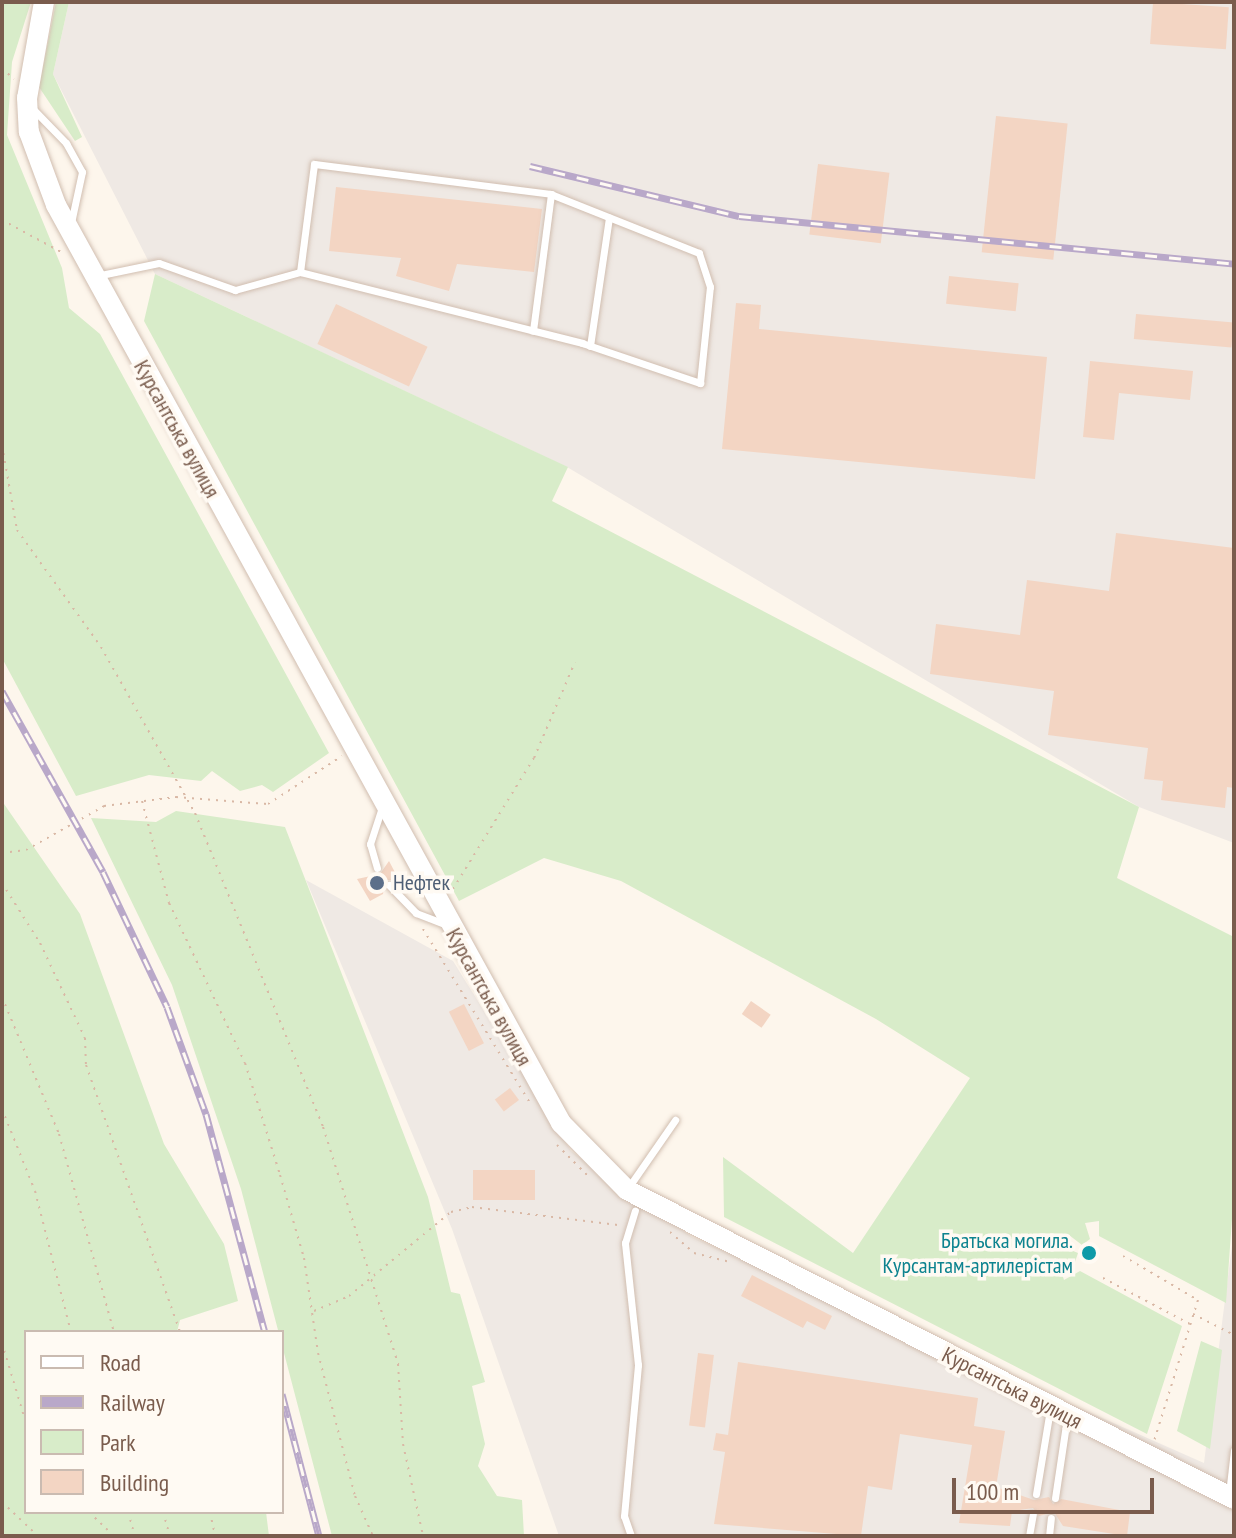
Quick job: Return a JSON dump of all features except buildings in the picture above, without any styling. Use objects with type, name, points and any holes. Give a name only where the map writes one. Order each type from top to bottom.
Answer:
[{"type":"street","name":"Курсантська вулиця","points":[[44,2],[27,104],[39,167],[94,276],[352,749],[561,1123],[627,1190],[1232,1498]]},
{"type":"lane","points":[[27,104],[66,143],[82,172],[69,229]]},
{"type":"lane","points":[[94,276],[159,263],[235,290],[300,272],[590,346],[700,383],[710,287],[699,253],[551,194],[314,164],[300,272]]},
{"type":"lane","points":[[533,331],[551,194]]},
{"type":"lane","points":[[590,346],[609,217]]},
{"type":"lane","points":[[377,868],[370,844],[383,804]]},
{"type":"lane","points":[[389,885],[416,913],[445,918]]},
{"type":"lane","points":[[627,1190],[675,1120]]},
{"type":"lane","points":[[631,1536],[624,1516],[638,1365],[626,1259],[635,1211]]},
{"type":"lane","points":[[1036,1494],[1058,1412]]},
{"type":"lane","points":[[1055,1498],[1058,1412]]},
{"type":"lane","points":[[1232,1498],[1234,1450]]},
{"type":"lane","points":[[1029,1536],[1033,1514]]},
{"type":"lane","points":[[1049,1536],[1051,1518]]},
{"type":"path","points":[[2,220],[71,260]]},
{"type":"path","points":[[2,445],[17,530],[101,647],[186,798],[323,1127],[368,1281],[398,1364],[403,1444],[423,1536]]},
{"type":"path","points":[[445,918],[534,758],[575,662]]},
{"type":"path","points":[[2,853],[26,850],[104,806],[186,798],[268,804],[352,749]]},
{"type":"path","points":[[142,801],[169,903],[245,1063],[314,1311],[355,1496],[373,1536]]},
{"type":"path","points":[[2,883],[40,943],[85,1038],[86,1065],[179,1330]]},
{"type":"path","points":[[2,997],[64,1147],[113,1330]]},
{"type":"path","points":[[2,1109],[35,1191],[70,1330]]},
{"type":"path","points":[[314,1311],[368,1281],[451,1212],[472,1207],[595,1228],[631,1224]]},
{"type":"path","points":[[1123,1256],[1198,1300],[1149,1457]]},
{"type":"path","points":[[1103,1278],[1190,1324]]},
{"type":"path","points":[[1193,1314],[1234,1335]]},
{"type":"path","points":[[2,1343],[24,1416]]},
{"type":"path","points":[[2,1502],[38,1536]]},
{"type":"path","points":[[91,1514],[114,1536]]},
{"type":"path","points":[[129,1514],[135,1536]]},
{"type":"path","points":[[164,1514],[170,1536]]},
{"type":"path","points":[[210,1514],[215,1536]]},
{"type":"shaded area","points":[[69,2],[1234,2],[1234,843],[1139,807],[567,467],[155,274],[53,74]]},
{"type":"shaded area","points":[[306,880],[453,961],[571,1151],[692,1237],[1204,1463],[1234,1230],[1234,1536],[559,1536],[452,1229]]},
{"type":"green space","points":[[2,2],[31,2],[12,62],[7,135],[62,268],[69,308],[100,334],[329,753],[273,792],[262,785],[240,791],[212,771],[201,781],[149,775],[76,796],[2,658]]},
{"type":"green space","points":[[56,2],[69,2],[53,74],[82,137],[75,141],[39,87]]},
{"type":"green space","points":[[155,274],[568,467],[552,501],[1139,807],[1117,878],[1234,937],[1234,1191],[1226,1303],[1099,1236],[1099,1221],[1085,1223],[1090,1239],[1082,1245],[1069,1235],[1063,1247],[1078,1253],[1075,1262],[1059,1265],[1064,1280],[1080,1271],[1182,1326],[1147,1434],[724,1217],[723,1157],[853,1253],[970,1078],[876,1019],[621,881],[544,858],[459,901],[144,321]]},
{"type":"green space","points":[[2,801],[80,914],[164,1144],[224,1244],[238,1301],[180,1320],[178,1330],[24,1330],[24,1514],[266,1514],[269,1536],[2,1536]]},
{"type":"green space","points":[[176,811],[285,827],[428,1197],[451,1292],[460,1294],[485,1382],[472,1386],[485,1444],[478,1466],[497,1496],[522,1500],[524,1536],[332,1536],[284,1353],[284,1330],[278,1330],[241,1189],[172,985],[91,818],[156,822]]},
{"type":"green space","points":[[1201,1341],[1222,1350],[1210,1449],[1177,1431]]},
{"type":"railway","points":[[530,166],[739,216],[1234,264]]},
{"type":"railway","points":[[2,691],[103,872],[167,1007],[206,1114],[264,1330]]},
{"type":"railway","points":[[284,1402],[319,1536]]},
{"type":"place","name":"Нефтек","points":[[377,883]]},
{"type":"place","name":"Братьска могила. Курсантам-артилерістам","points":[[1089,1253]]}]
